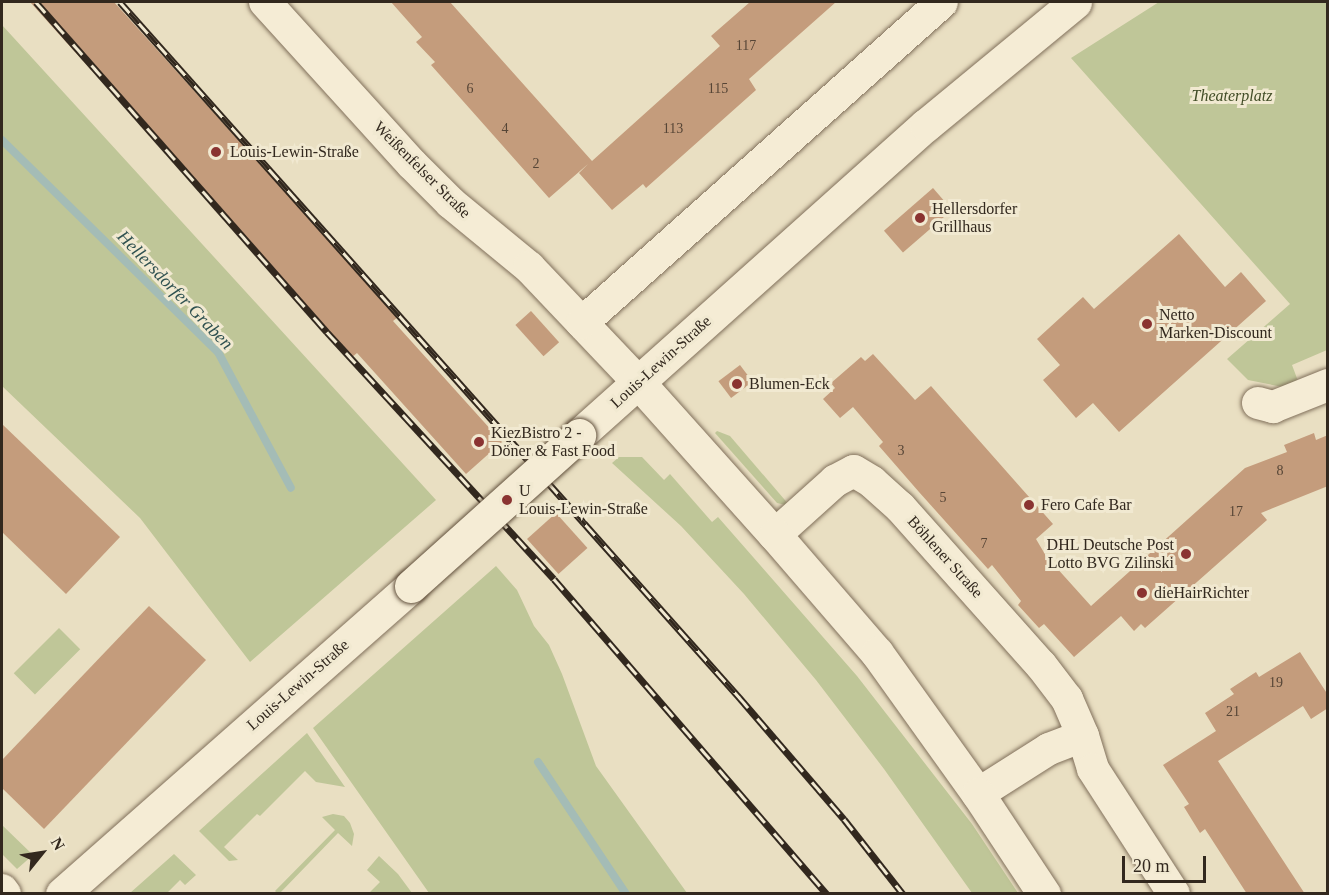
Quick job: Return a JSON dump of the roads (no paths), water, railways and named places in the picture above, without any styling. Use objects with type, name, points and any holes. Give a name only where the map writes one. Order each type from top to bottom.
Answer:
[{"type":"street","name":"Weißenfelser Straße","points":[[265,2],[412,164],[451,203],[529,267],[638,382]]},
{"type":"street","points":[[582,323],[942,2]]},
{"type":"street","name":"Louis-Lewin-Straße","points":[[62,894],[411,586],[926,125],[1075,2]]},
{"type":"street","points":[[638,382],[776,535],[877,653],[978,794],[1044,894]]},
{"type":"street","points":[[1258,403],[1273,407],[1328,385]]},
{"type":"street","name":"Böhlener Straße","points":[[776,535],[835,481],[854,471],[872,482],[900,507],[1041,665],[1067,699],[1094,769],[1174,894]]},
{"type":"street","points":[[978,794],[1049,749],[1083,736]]},
{"type":"street","points":[[2,890],[5,894]]},
{"type":"waterway","name":"Hellersdorfer Graben","points":[[2,140],[218,352],[291,488]]},
{"type":"waterway","name":"Hellersdorfer Graben","points":[[538,762],[626,894]]},
{"type":"railway","points":[[36,2],[327,332],[554,579],[827,894]]},
{"type":"railway","points":[[120,2],[739,697],[844,819],[903,894]]},
{"type":"place","name":"Louis-Lewin-Straße","points":[[216,152]]},
{"type":"place","name":"Hellersdorfer Grillhaus","points":[[920,218]]},
{"type":"place","name":"Netto Marken-Discount","points":[[1147,324]]},
{"type":"place","name":"Blumen-Eck","points":[[737,384]]},
{"type":"place","name":"KiezBistro 2 - Döner & Fast Food","points":[[479,442]]},
{"type":"place","name":"U Louis-Lewin-Straße","points":[[507,500]]},
{"type":"place","name":"Fero Cafe Bar","points":[[1029,505]]},
{"type":"place","name":"DHL Deutsche Post Lotto BVG Zilinski","points":[[1186,554]]},
{"type":"place","name":"dieHairRichter","points":[[1142,593]]},
{"type":"park label","name":"Theaterplatz","points":[[1232,96]]}]
